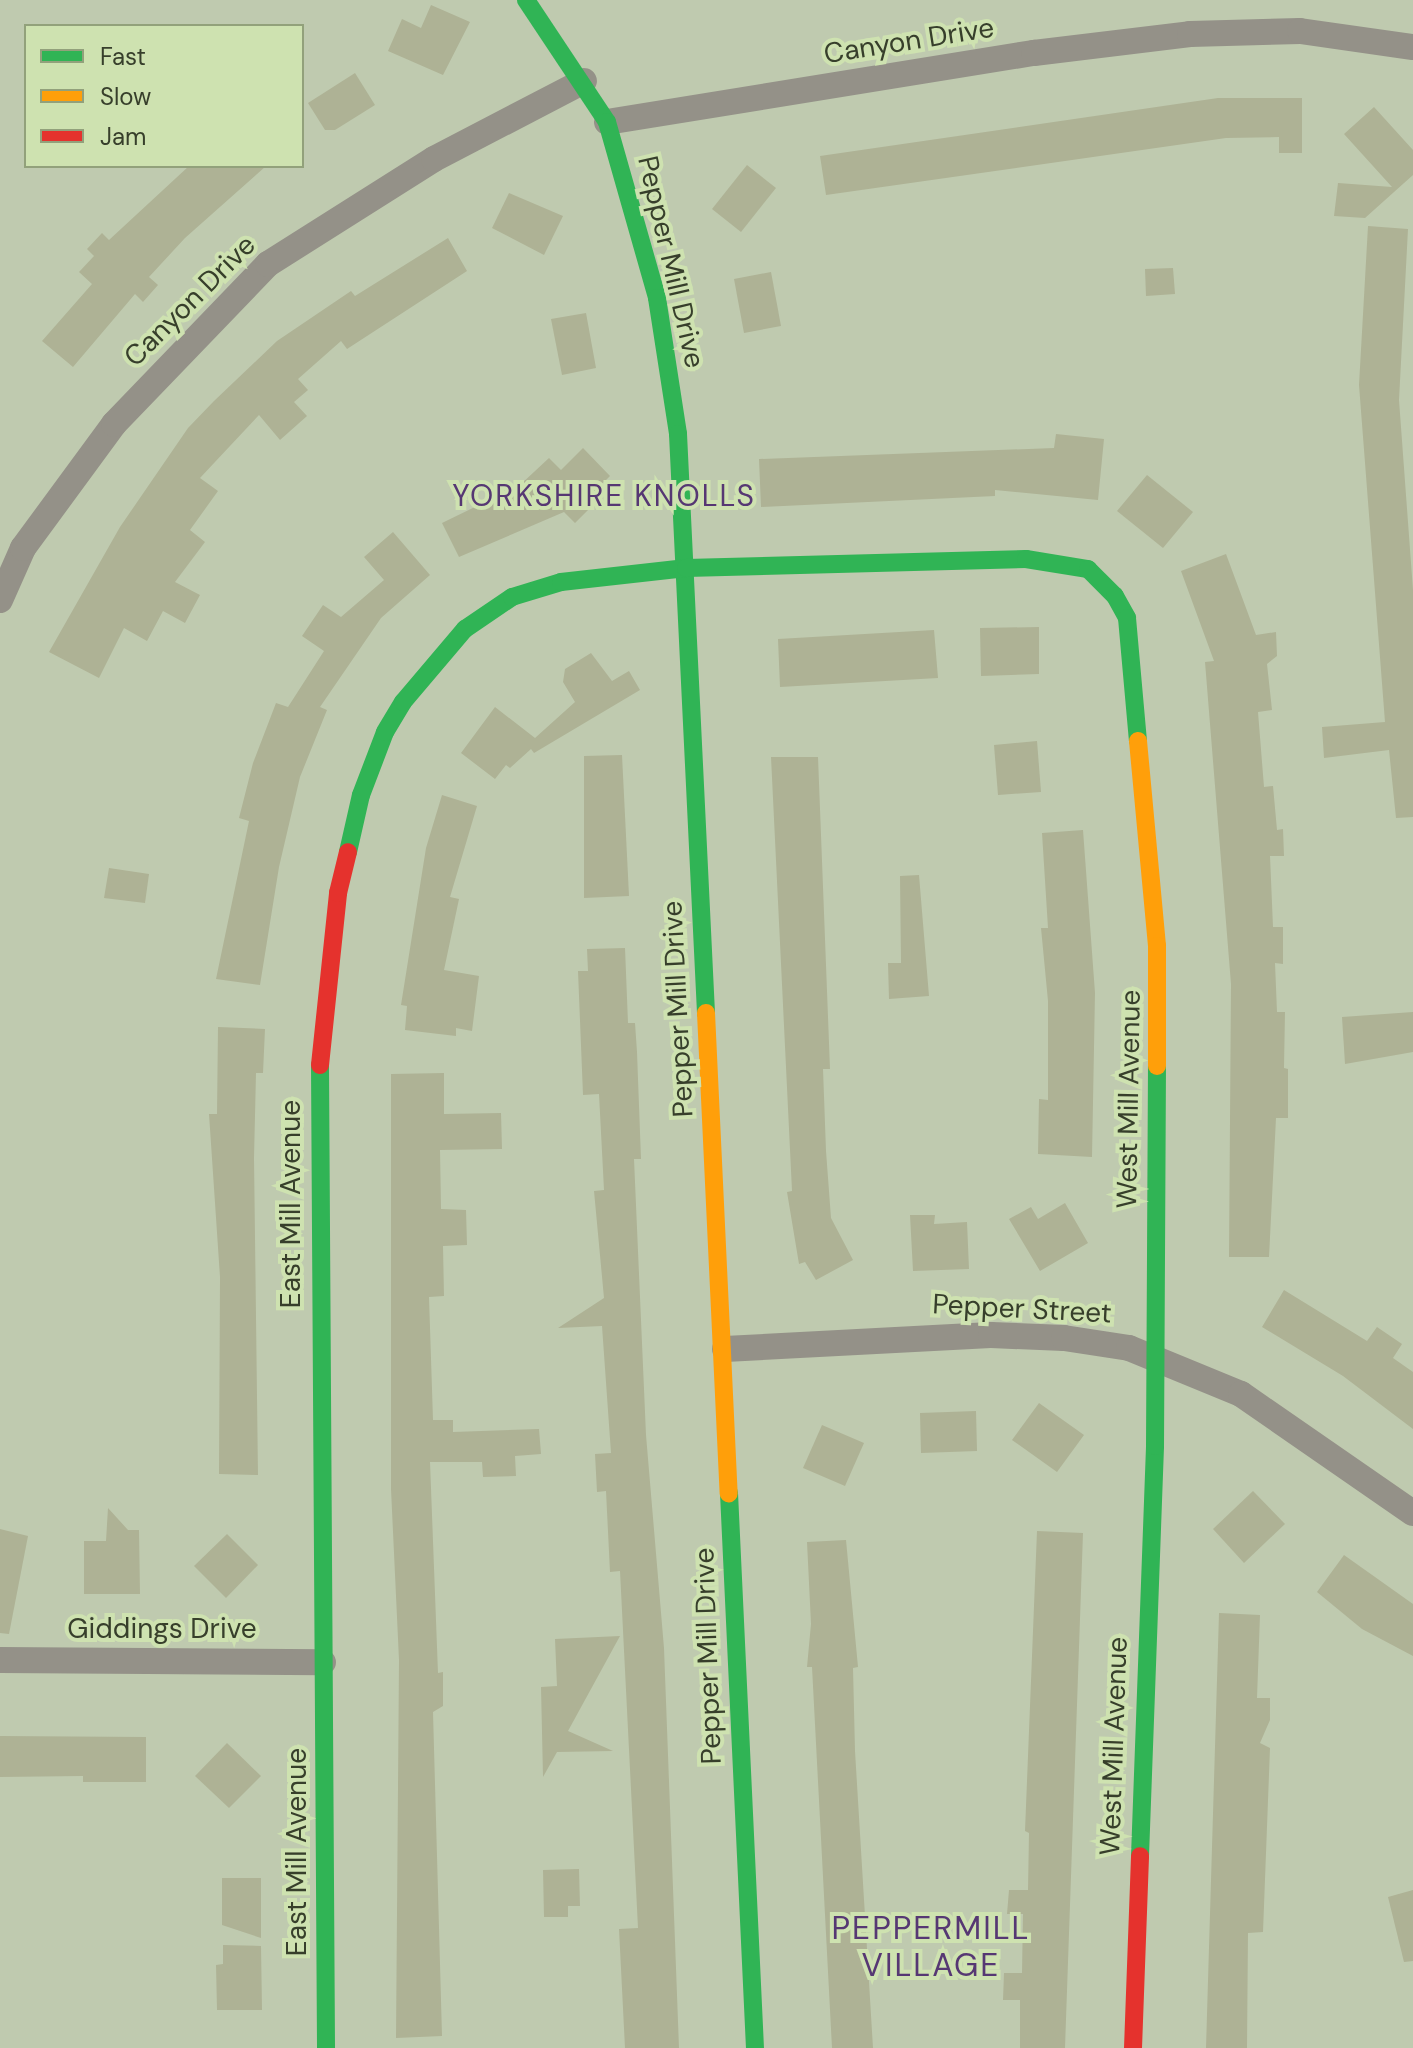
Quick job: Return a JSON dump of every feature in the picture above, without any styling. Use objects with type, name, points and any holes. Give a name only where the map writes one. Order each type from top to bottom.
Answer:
[{"type":"street","name":"Pepper Mill Drive","points":[[526,0],[584,81],[607,122],[645,249],[670,365],[686,568],[725,1349],[755,2048]]},
{"type":"street","name":"Canyon Drive","points":[[607,122],[1034,53],[1190,34],[1300,31],[1413,47]]},
{"type":"street","name":"Canyon Drive","points":[[0,600],[23,548],[114,424],[268,264],[434,159],[584,81]]},
{"type":"street","name":"West Mill Avenue","points":[[686,568],[1052,561],[1088,569],[1121,606],[1134,649],[1157,946],[1154,1356],[1133,2048]]},
{"type":"street","name":"East Mill Avenue","points":[[326,2048],[317,1097],[338,893],[361,795],[403,702],[456,639],[489,611],[512,597],[561,582],[686,568]]},
{"type":"street","name":"Pepper Street","points":[[725,1349],[991,1335],[1102,1342],[1154,1356],[1241,1394],[1413,1513]]},
{"type":"street","name":"Giddings Drive","points":[[0,1660],[323,1662]]},
{"type":"building","points":[[431,5],[470,22],[443,75],[388,51],[402,19],[421,28]]},
{"type":"building","points":[[355,73],[375,105],[335,130],[325,130],[308,103]]},
{"type":"building","points":[[1218,98],[1302,98],[1302,153],[1279,153],[1279,137],[1226,138],[826,195],[820,156]]},
{"type":"building","points":[[1374,107],[1413,150],[1413,175],[1365,218],[1334,216],[1338,183],[1392,187],[1344,134]]},
{"type":"building","points":[[747,165],[776,188],[741,232],[712,209]]},
{"type":"building","points":[[187,168],[264,168],[185,238],[149,277],[158,285],[143,302],[135,294],[73,367],[42,341],[92,284],[79,272],[94,256],[87,249],[102,233],[109,240]]},
{"type":"building","points":[[509,193],[563,216],[544,255],[492,228]]},
{"type":"building","points":[[1368,226],[1408,229],[1399,400],[1413,590],[1413,817],[1396,818],[1389,750],[1324,758],[1322,727],[1385,722],[1359,385]]},
{"type":"building","points":[[448,238],[467,271],[347,349],[341,341],[298,379],[308,390],[294,402],[307,416],[280,440],[259,415],[200,478],[218,491],[190,530],[205,542],[175,582],[200,595],[185,623],[163,611],[147,641],[124,628],[99,678],[49,652],[120,527],[188,428],[214,401],[277,341],[351,291],[355,296]]},
{"type":"building","points":[[1173,268],[1175,294],[1146,296],[1145,269]]},
{"type":"building","points":[[771,272],[781,326],[744,333],[734,279]]},
{"type":"building","points":[[586,313],[596,368],[562,375],[551,319]]},
{"type":"building","points":[[1056,434],[1104,439],[1098,500],[995,490],[995,496],[761,507],[759,459],[1054,448]]},
{"type":"building","points":[[583,448],[610,476],[595,491],[601,497],[575,523],[564,512],[459,557],[442,523],[520,485],[549,458],[561,470]]},
{"type":"building","points":[[1147,475],[1193,512],[1163,548],[1117,511]]},
{"type":"building","points":[[393,532],[430,575],[381,618],[320,707],[327,710],[300,777],[279,867],[260,985],[216,979],[249,821],[239,818],[253,763],[276,703],[288,707],[324,651],[302,636],[323,605],[341,617],[384,580],[364,557]]},
{"type":"building","points":[[1226,554],[1256,635],[1276,632],[1277,656],[1267,664],[1272,710],[1258,712],[1264,787],[1273,786],[1277,830],[1283,829],[1284,856],[1270,856],[1273,927],[1283,927],[1283,964],[1275,963],[1277,1012],[1285,1012],[1284,1068],[1288,1069],[1288,1118],[1276,1118],[1269,1257],[1229,1257],[1231,984],[1205,662],[1214,661],[1181,571]]},
{"type":"building","points":[[1039,627],[1039,674],[981,676],[980,628]]},
{"type":"building","points":[[934,630],[938,678],[780,687],[778,639]]},
{"type":"building","points":[[591,653],[612,681],[629,671],[640,690],[534,753],[531,749],[510,768],[506,765],[495,779],[461,753],[495,707],[535,738],[575,702],[563,682],[565,669]]},
{"type":"building","points":[[1037,741],[1041,792],[998,795],[994,745]]},
{"type":"building","points":[[622,755],[629,896],[584,898],[584,756]]},
{"type":"building","points":[[771,757],[818,757],[830,1069],[823,1069],[826,1151],[831,1218],[853,1260],[816,1280],[805,1262],[799,1264],[787,1192],[792,1191]]},
{"type":"building","points":[[442,795],[477,806],[450,897],[459,899],[444,970],[479,976],[472,1031],[456,1028],[456,1036],[405,1030],[407,1006],[401,1005],[426,848]]},
{"type":"building","points":[[1083,830],[1095,993],[1092,1157],[1038,1154],[1039,1099],[1048,1100],[1048,1001],[1041,928],[1048,928],[1042,833]]},
{"type":"building","points":[[109,868],[149,874],[145,903],[104,898]]},
{"type":"building","points":[[919,875],[929,996],[889,999],[888,963],[901,963],[900,876]]},
{"type":"building","points":[[625,948],[628,1023],[635,1023],[637,1052],[641,1159],[634,1159],[646,1435],[664,1648],[679,2048],[625,2048],[619,1929],[638,1928],[620,1571],[610,1572],[606,1491],[597,1492],[595,1454],[611,1453],[602,1326],[558,1328],[604,1298],[594,1191],[604,1190],[599,1094],[583,1095],[578,971],[588,971],[587,949]]},
{"type":"building","points":[[1413,1012],[1413,1052],[1345,1064],[1342,1017]]},
{"type":"building","points":[[218,1027],[265,1029],[263,1073],[256,1073],[254,1158],[258,1475],[219,1474],[220,1277],[209,1114],[217,1114]]},
{"type":"building","points":[[444,1073],[444,1114],[501,1113],[502,1149],[440,1150],[441,1209],[466,1210],[467,1245],[443,1246],[444,1296],[429,1297],[433,1420],[453,1420],[453,1432],[539,1429],[541,1454],[515,1456],[516,1476],[483,1477],[482,1462],[430,1462],[438,1673],[443,1672],[443,1706],[433,1712],[442,2036],[396,2038],[399,1660],[391,1489],[391,1074]]},
{"type":"building","points":[[1065,1203],[1088,1243],[1040,1271],[1009,1219],[1031,1207],[1038,1219]]},
{"type":"building","points":[[910,1215],[935,1215],[934,1224],[967,1222],[969,1269],[913,1271]]},
{"type":"building","points":[[1284,1290],[1367,1341],[1377,1327],[1402,1344],[1393,1358],[1413,1372],[1413,1429],[1343,1376],[1262,1327]]},
{"type":"building","points":[[1039,1403],[1084,1435],[1057,1472],[1012,1440]]},
{"type":"building","points":[[976,1411],[977,1451],[921,1453],[920,1413]]},
{"type":"building","points":[[822,1425],[864,1443],[845,1486],[803,1468]]},
{"type":"building","points":[[1253,1491],[1285,1524],[1244,1563],[1213,1529]]},
{"type":"building","points":[[108,1508],[128,1530],[139,1530],[140,1594],[84,1594],[84,1541],[106,1541]]},
{"type":"building","points":[[0,1529],[28,1536],[9,1634],[0,1633]]},
{"type":"building","points":[[1037,1531],[1083,1533],[1065,2048],[1020,2048],[1020,2000],[1003,2000],[1004,1973],[1022,1973],[1023,1914],[1007,1914],[1009,1890],[1028,1890],[1029,1833],[1025,1831]]},
{"type":"building","points":[[227,1534],[258,1565],[226,1598],[194,1566]]},
{"type":"building","points":[[846,1540],[858,1667],[853,1668],[855,1751],[873,2048],[832,2048],[812,1667],[807,1667],[811,1624],[807,1542]]},
{"type":"building","points":[[1344,1555],[1413,1604],[1413,1656],[1362,1629],[1317,1592]]},
{"type":"building","points":[[1219,1613],[1260,1615],[1257,1698],[1270,1698],[1270,1720],[1260,1743],[1270,1748],[1263,1932],[1248,1933],[1247,2048],[1206,2048]]},
{"type":"building","points":[[620,1636],[568,1731],[613,1751],[557,1752],[543,1777],[541,1687],[557,1686],[555,1639]]},
{"type":"building","points":[[0,1736],[146,1737],[146,1782],[83,1782],[83,1776],[0,1777]]},
{"type":"building","points":[[227,1743],[261,1776],[229,1808],[195,1776]]},
{"type":"building","points":[[579,1869],[580,1906],[568,1906],[568,1917],[544,1917],[543,1870]]},
{"type":"building","points":[[222,1878],[261,1878],[261,1938],[222,1925]]},
{"type":"building","points":[[1413,1890],[1413,1961],[1404,1962],[1388,1897]]},
{"type":"building","points":[[223,1945],[261,1946],[262,2010],[217,2010],[216,1965],[223,1964]]},
{"type":"traffic: fast","points":[[526,0],[607,122],[657,298],[678,434],[706,1013]]},
{"type":"traffic: fast","points":[[348,852],[361,795],[385,732],[403,702],[465,629],[512,597],[561,582],[686,568],[1026,559],[1088,569],[1115,596],[1127,618],[1138,741]]},
{"type":"traffic: fast","points":[[320,1065],[326,2048]]},
{"type":"traffic: fast","points":[[1140,1856],[1155,1446],[1157,1066]]},
{"type":"traffic: fast","points":[[729,1493],[755,2048]]},
{"type":"traffic: slow","points":[[1138,741],[1157,946],[1157,1066]]},
{"type":"traffic: slow","points":[[706,1013],[729,1493]]},
{"type":"traffic: jam","points":[[320,1065],[338,893],[348,852]]},
{"type":"traffic: jam","points":[[1133,2048],[1140,1856]]},
{"type":"district","name":"YORKSHIRE KNOLLS","points":[[604,496]]},
{"type":"district","name":"PEPPERMILL VILLAGE","points":[[931,1948]]}]
